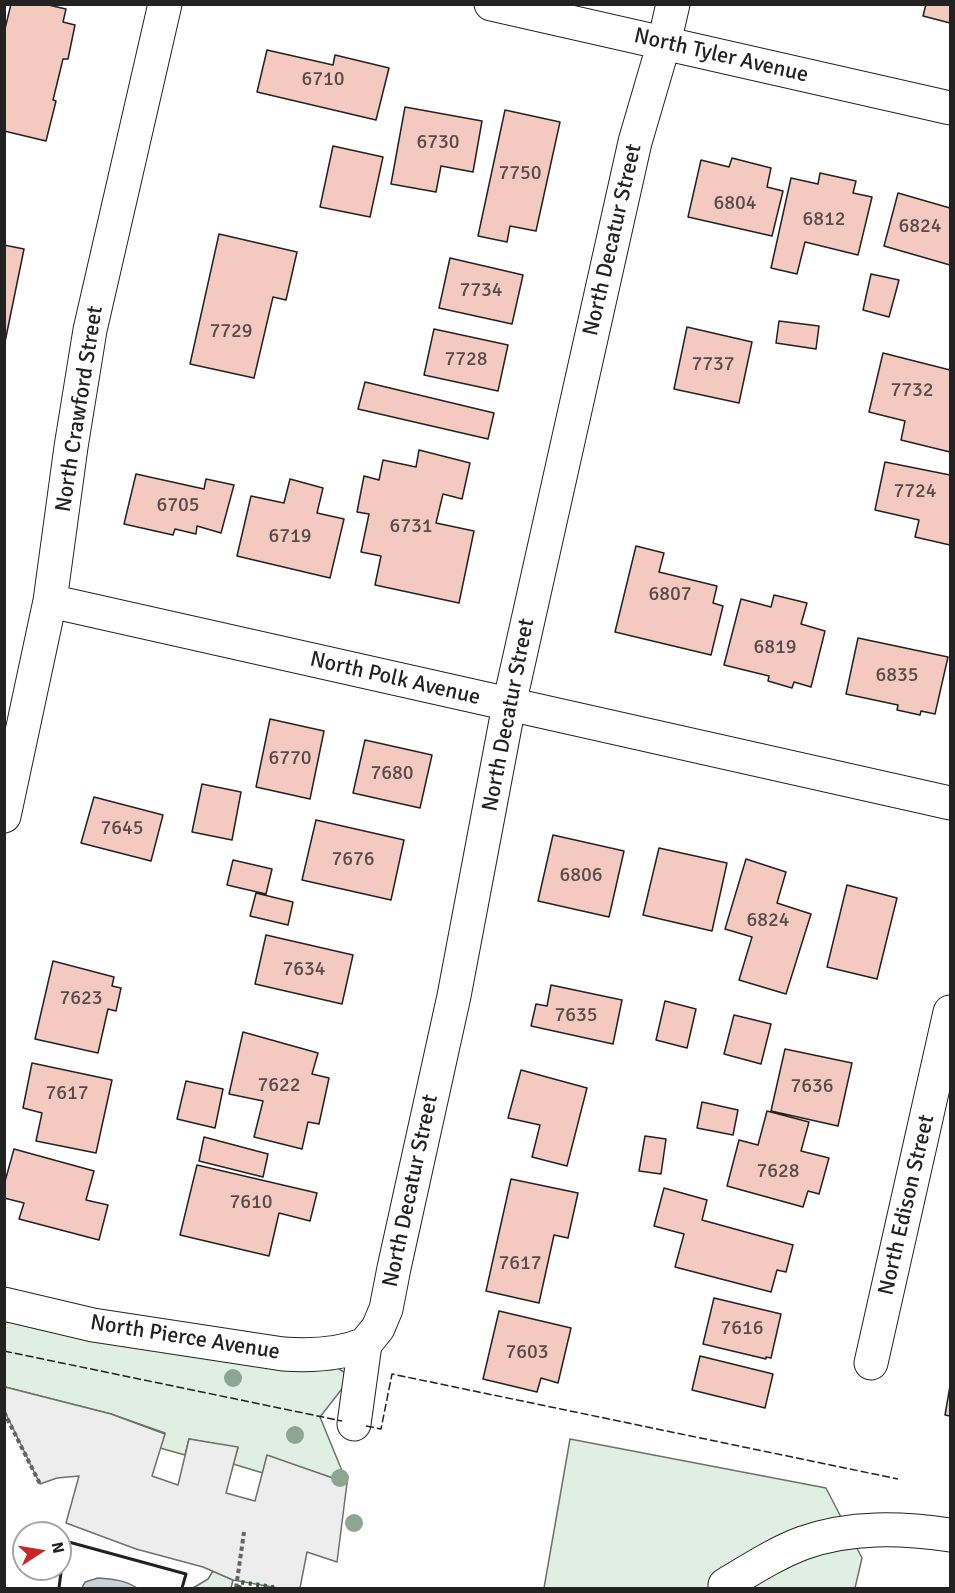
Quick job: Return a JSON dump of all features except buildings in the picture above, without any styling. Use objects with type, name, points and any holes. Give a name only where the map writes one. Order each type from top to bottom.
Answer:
[{"type":"street","name":"North Crawford Street","points":[[4,816],[50,601],[90,330],[165,4]]},
{"type":"street","name":"North Tyler Avenue","points":[[491,4],[951,108]]},
{"type":"street","name":"North Decatur Street","points":[[354,1424],[365,1344],[378,1328],[386,1309],[454,996],[509,705],[635,142],[673,4]]},
{"type":"street","name":"North Polk Avenue","points":[[50,601],[951,803]]},
{"type":"street","name":"North Edison Street","points":[[871,1363],[951,1012]]},
{"type":"street","name":"North Pierce Avenue","points":[[4,1304],[93,1325],[283,1354],[303,1356],[327,1354],[365,1344]]},
{"type":"street","points":[[725,1585],[782,1552],[826,1537],[870,1529],[951,1535]]},
{"type":"path","points":[[4,1412],[40,1484]]},
{"type":"path","points":[[236,1588],[244,1532]]},
{"type":"green space","points":[[5,1311],[336,1367],[344,1372],[348,1381],[320,1417],[347,1483],[267,1456],[263,1473],[233,1464],[238,1448],[189,1439],[185,1455],[160,1448],[165,1433],[111,1414],[5,1387]]},
{"type":"green space","points":[[570,1439],[826,1488],[862,1558],[855,1588],[544,1588]]},
{"type":"green space","points":[[213,1571],[233,1580],[231,1588],[193,1588],[208,1579]]},
{"type":"shaded area","points":[[5,1387],[111,1414],[165,1434],[152,1476],[178,1485],[189,1439],[238,1447],[226,1493],[255,1501],[267,1455],[347,1483],[337,1562],[307,1552],[300,1588],[278,1588],[233,1580],[203,1567],[136,1549],[72,1525],[72,1521],[67,1521],[79,1476],[57,1478],[40,1484],[5,1412]]},
{"type":"shaded area","points":[[98,1578],[113,1579],[137,1588],[82,1588],[85,1582]]},
{"type":"hedge","points":[[239,1588],[240,1582],[278,1588]]},
{"type":"fence","points":[[4,1351],[342,1421]]},
{"type":"fence","points":[[366,1426],[381,1429],[392,1374],[898,1479]]},
{"type":"wall","points":[[59,1588],[65,1541],[186,1574],[182,1588]]}]
